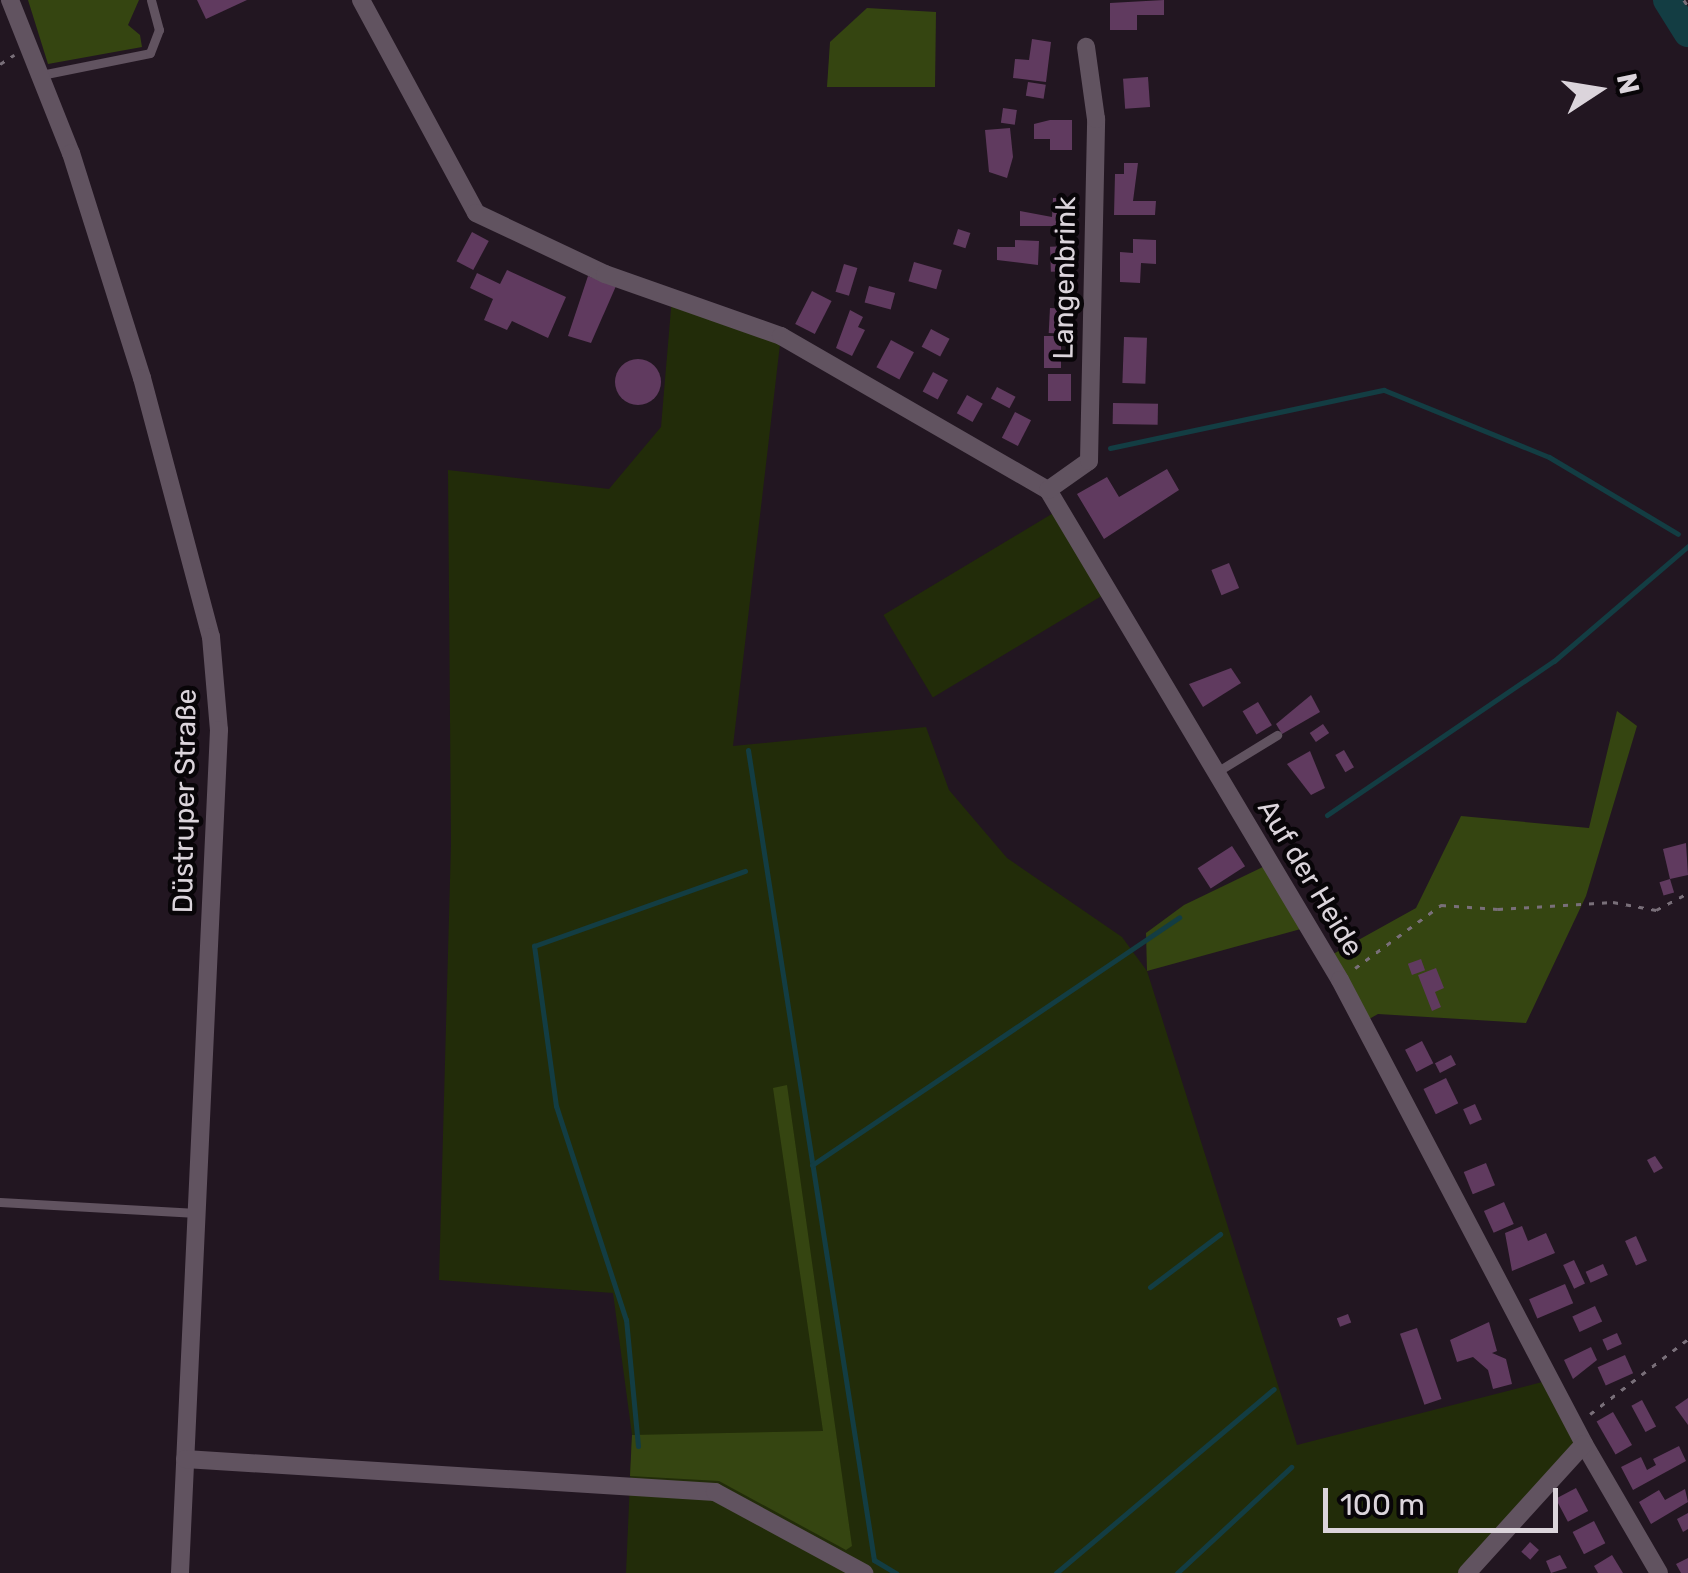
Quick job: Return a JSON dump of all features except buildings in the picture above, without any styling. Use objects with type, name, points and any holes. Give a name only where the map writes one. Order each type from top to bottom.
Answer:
[{"type":"street","name":"Düstruper Straße","points":[[10,0],[41,75],[142,378],[210,637],[219,730],[180,1573]]},
{"type":"street","name":"Auf der Heide","points":[[361,0],[476,213],[605,274],[781,336],[1048,490],[1340,980],[1574,1426],[1659,1573]]},
{"type":"street","name":"Langenbrink","points":[[1048,490],[1089,462],[1096,119],[1086,47]]},
{"type":"street","points":[[1468,1573],[1584,1444]]},
{"type":"street","points":[[185,1459],[715,1492],[864,1573]]},
{"type":"lane","points":[[41,75],[150,53],[159,30],[151,0]]},
{"type":"lane","points":[[1216,774],[1278,735]]},
{"type":"lane","points":[[0,1202],[199,1213]]},
{"type":"path","points":[[1684,0],[1688,6]]},
{"type":"path","points":[[1340,980],[1442,905],[1613,902],[1656,910],[1688,894]]},
{"type":"path","points":[[1574,1426],[1688,1339]]},
{"type":"green space","points":[[28,0],[139,0],[128,25],[140,35],[142,47],[48,64]]},
{"type":"green space","points":[[867,8],[936,12],[935,87],[827,87],[830,42]]},
{"type":"green space","points":[[672,297],[781,336],[733,746],[926,727],[949,790],[1007,858],[1122,937],[1147,971],[1297,1445],[1550,1380],[1584,1444],[1467,1573],[626,1573],[632,1435],[613,1293],[439,1280],[451,844],[448,470],[609,489],[661,427]]},
{"type":"green space","points":[[1060,509],[1109,591],[933,697],[883,615]]},
{"type":"green space","points":[[1617,711],[1637,726],[1586,896],[1526,1023],[1378,1014],[1362,1023],[1326,958],[1416,908],[1461,816],[1589,828]]},
{"type":"green space","points":[[1269,864],[1308,927],[1147,971],[1146,933],[1184,905]]},
{"type":"green space","points":[[787,1085],[852,1546],[846,1550],[719,1481],[630,1476],[632,1435],[823,1431],[773,1088]]},
{"type":"waterway","points":[[1667,0],[1688,33]]},
{"type":"waterway","points":[[1110,448],[1384,390],[1549,457],[1678,534]]},
{"type":"waterway","points":[[1327,815],[1554,661],[1688,546]]},
{"type":"waterway","points":[[748,750],[874,1560],[896,1573]]},
{"type":"waterway","points":[[638,1446],[626,1320],[556,1106],[534,946],[745,871]]},
{"type":"waterway","points":[[812,1165],[1179,917]]},
{"type":"waterway","points":[[1150,1287],[1220,1234]]},
{"type":"waterway","points":[[1056,1573],[1274,1389]]},
{"type":"waterway","points":[[1177,1573],[1291,1467]]}]
